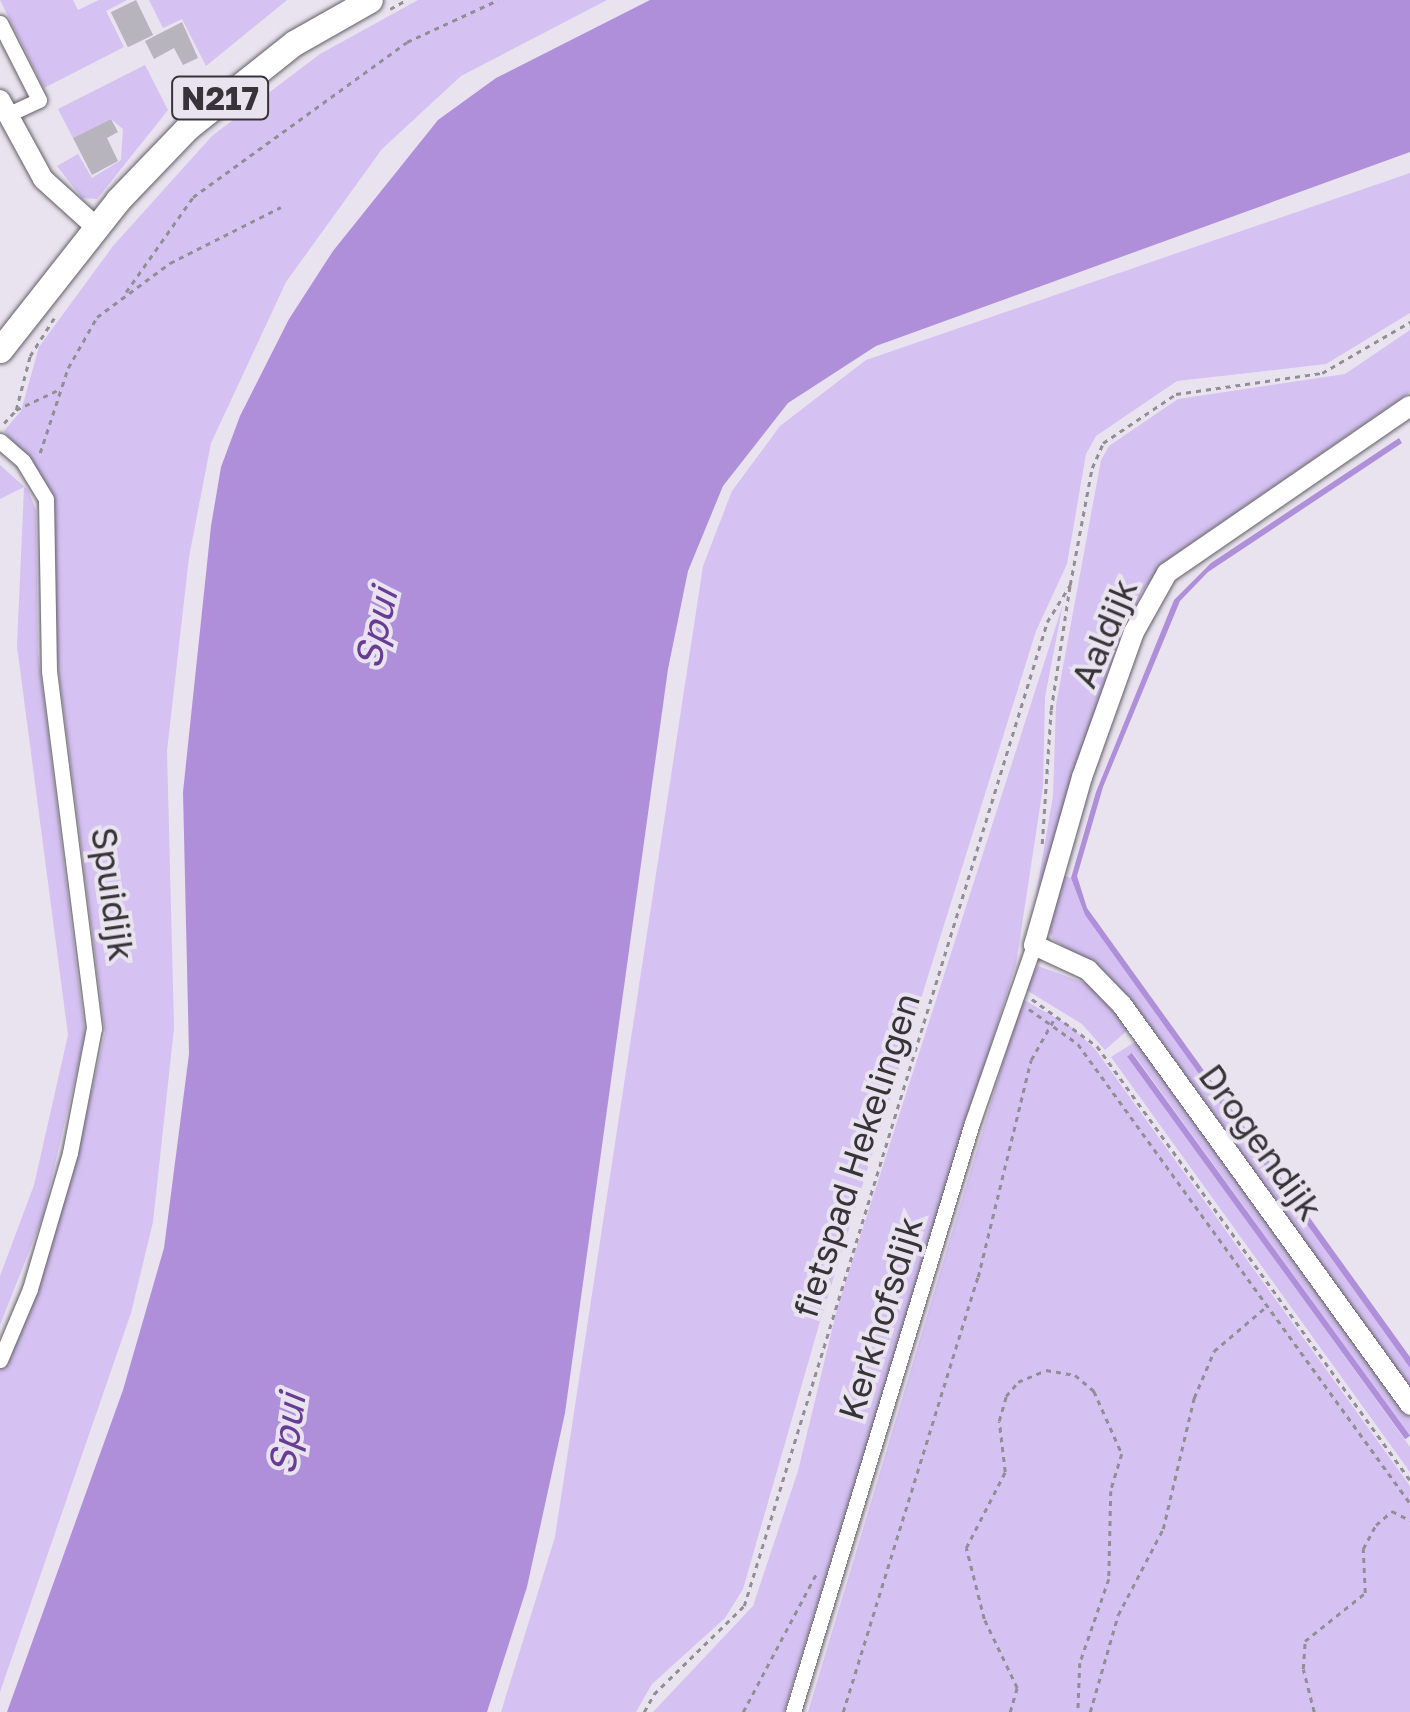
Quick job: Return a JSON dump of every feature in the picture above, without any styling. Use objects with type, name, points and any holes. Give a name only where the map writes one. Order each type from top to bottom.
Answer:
[{"type":"main road","name":"N217","points":[[0,350],[96,227],[165,150],[238,84],[374,8]]},
{"type":"street","points":[[0,23],[40,100],[4,108],[43,180],[96,227]]},
{"type":"street","name":"Aaldijk","points":[[1034,944],[1082,777],[1151,596],[1185,556],[1410,406]]},
{"type":"street","name":"Spuidijk","points":[[0,441],[31,471],[46,499],[49,671],[94,1028],[70,1154],[30,1290],[0,1360]]},
{"type":"street","name":"Kerkhofsdijk","points":[[793,1712],[1034,944]]},
{"type":"street","name":"Drogendijk","points":[[1034,944],[1088,970],[1122,1005],[1410,1405]]},
{"type":"path","points":[[374,8],[406,0]]},
{"type":"path","points":[[126,292],[193,197],[407,42],[498,0]]},
{"type":"path","points":[[31,471],[60,389],[97,317],[126,292],[281,207]]},
{"type":"path","points":[[16,410],[30,356],[60,310]]},
{"type":"path","name":"fietspad Hekelingen","points":[[1040,853],[1070,584],[1092,468],[1103,443],[1136,418],[1194,387],[1334,369],[1410,322]]},
{"type":"path","points":[[0,428],[16,410],[60,389]]},
{"type":"path","name":"fietspad Hekelingen","points":[[644,1712],[654,1694],[744,1606],[1047,622],[1070,584]]},
{"type":"path","points":[[1016,996],[1054,1021],[1078,1044],[1410,1503]]},
{"type":"path","points":[[1016,996],[1074,1023],[1098,1046],[1410,1480]]},
{"type":"path","points":[[843,1712],[978,1277],[1031,1060],[1054,1021]]},
{"type":"path","points":[[1090,1712],[1118,1615],[1163,1528],[1194,1398],[1214,1350],[1268,1305]]},
{"type":"path","points":[[1010,1712],[1016,1688],[984,1619],[966,1548],[1004,1472],[998,1422],[1006,1396],[1018,1382],[1046,1370],[1076,1376],[1094,1391],[1122,1454],[1111,1491],[1109,1579],[1080,1664],[1078,1712]]},
{"type":"path","points":[[1314,1712],[1303,1670],[1305,1642],[1365,1593],[1363,1549],[1376,1525],[1392,1511],[1410,1520]]},
{"type":"path","points":[[743,1712],[817,1572]]},
{"type":"shaded area","points":[[0,0],[73,0],[78,10],[99,0],[127,0],[106,11],[124,47],[44,88]]},
{"type":"shaded area","points":[[149,0],[287,0],[206,66],[182,19],[163,28]]},
{"type":"shaded area","points":[[418,0],[607,0],[461,76],[382,149],[286,282],[211,443],[189,557],[167,751],[174,1028],[153,1222],[131,1313],[0,1692],[0,1369],[71,1181],[105,1033],[57,656],[52,491],[4,431],[21,411],[39,347],[113,246],[212,136],[320,54]]},
{"type":"shaded area","points":[[145,65],[168,110],[97,199],[82,198],[57,166],[78,154],[92,178],[121,160],[123,129],[111,119],[73,138],[58,109]]},
{"type":"shaded area","points":[[1410,173],[1410,313],[1326,364],[1177,381],[1096,436],[1086,454],[1067,564],[1036,631],[821,1318],[743,1589],[725,1618],[652,1684],[636,1712],[501,1712],[555,1537],[703,566],[732,491],[780,426],[866,360]]},
{"type":"shaded area","points":[[1410,330],[1410,392],[1164,562],[1141,593],[1036,895],[1053,796],[1056,705],[1101,460],[1109,446],[1178,399],[1345,374]]},
{"type":"shaded area","points":[[0,465],[28,490],[36,510],[38,653],[85,1035],[43,1216],[0,1325],[0,1276],[34,1185],[68,1035],[17,646],[24,487],[0,499]]},
{"type":"shaded area","points":[[1063,604],[1045,697],[1043,787],[1016,964],[784,1712],[653,1712],[753,1606],[798,1471],[837,1309]]},
{"type":"shaded area","points":[[1058,874],[1071,878],[1085,915],[1410,1368],[1410,1391],[1097,970],[1053,939],[1048,929]]},
{"type":"shaded area","points":[[1038,966],[1088,984],[1130,1028],[1105,1050],[1082,1024],[1028,991],[1025,986]]},
{"type":"shaded area","points":[[1022,999],[1069,1025],[1095,1049],[1410,1486],[1410,1712],[808,1712]]},
{"type":"shaded area","points":[[1138,1040],[1410,1417],[1410,1436],[1133,1053],[1128,1056],[1410,1447],[1410,1472],[1111,1057]]},
{"type":"water","name":"Spui","points":[[650,0],[1410,0],[1410,152],[876,346],[788,403],[723,486],[688,571],[668,669],[565,1413],[527,1587],[487,1712],[7,1712],[123,1390],[164,1248],[189,1054],[183,792],[211,526],[221,467],[240,416],[289,319],[333,251],[438,120],[496,78]]},
{"type":"water","points":[[1399,438],[1402,443],[1208,572],[1180,601],[1103,787],[1077,876],[1087,908],[1410,1357],[1410,1368],[1085,915],[1071,878],[1096,792],[1174,600],[1211,563]]},
{"type":"water","points":[[1132,1053],[1410,1436],[1405,1439],[1127,1057]]},
{"type":"building","points":[[136,0],[153,35],[128,47],[111,12]]},
{"type":"building","points":[[182,22],[198,58],[183,65],[174,48],[154,59],[145,41]]},
{"type":"building","points":[[111,119],[118,132],[107,138],[118,161],[92,175],[73,138]]}]
